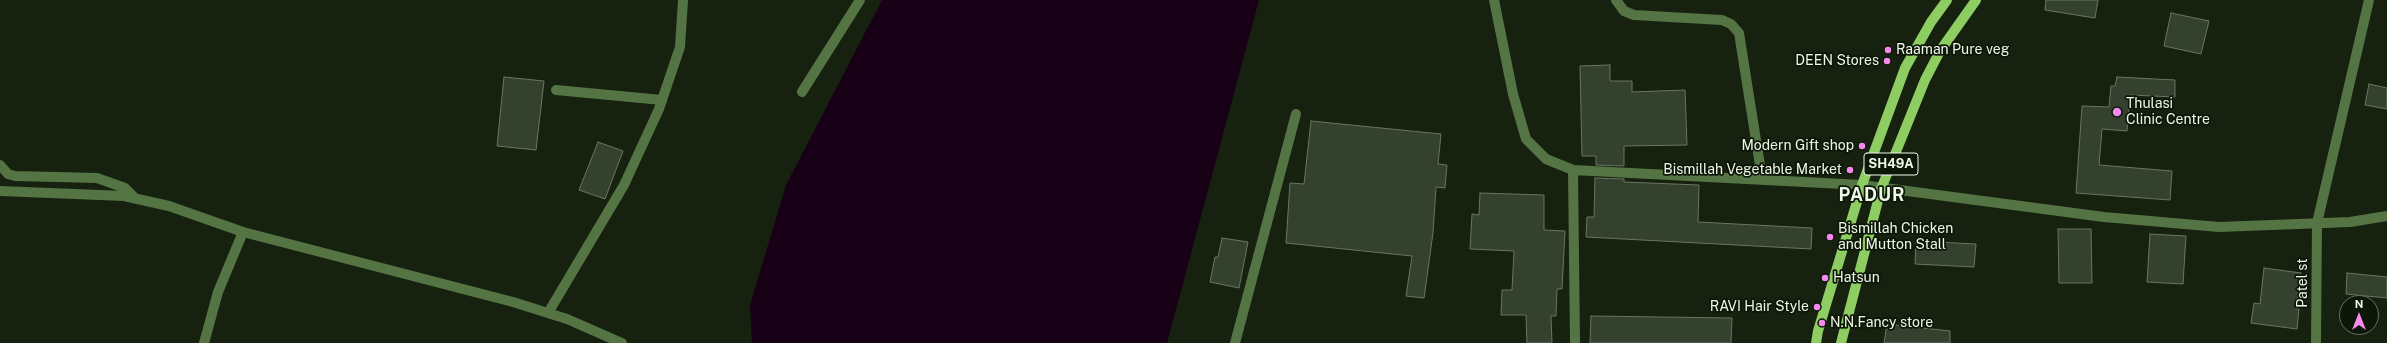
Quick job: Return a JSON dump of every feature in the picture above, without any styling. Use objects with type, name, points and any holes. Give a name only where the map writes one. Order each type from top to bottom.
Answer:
[{"type":"main road","name":"SH49A","points":[[1816,343],[1818,331],[1862,185],[1905,68],[1931,22],[1948,0]]},
{"type":"main road","name":"SH49A","points":[[1841,343],[1881,189],[1925,80],[1940,51],[1976,0]]},
{"type":"street","points":[[548,313],[624,185],[662,100],[680,47],[683,0]]},
{"type":"street","points":[[802,92],[860,0]]},
{"type":"street","points":[[1494,0],[1513,94],[1526,139],[1546,159],[1573,170],[1762,178],[1862,185],[1881,189],[2104,217],[2219,227],[2350,222],[2387,216]]},
{"type":"street","points":[[1616,0],[1624,11],[1634,15],[1722,20],[1731,24],[1739,32],[1762,178]]},
{"type":"street","name":"Patel st","points":[[2316,343],[2317,223],[2369,0]]},
{"type":"street","points":[[556,90],[662,100]]},
{"type":"street","points":[[1235,343],[1296,114]]},
{"type":"street","points":[[0,165],[8,174],[15,176],[97,178],[125,188],[135,198]]},
{"type":"street","points":[[1573,170],[1575,343]]},
{"type":"street","points":[[0,191],[78,193],[135,198],[169,206],[243,232],[548,313],[567,319],[622,343]]},
{"type":"street","points":[[204,343],[218,292],[243,232]]},
{"type":"shaded area","points":[[882,0],[1259,0],[1167,343],[752,343],[750,305],[786,185]]},
{"type":"building","points":[[2046,0],[2098,0],[2095,18],[2045,10]]},
{"type":"building","points":[[2171,13],[2209,21],[2201,54],[2164,46]]},
{"type":"building","points":[[1610,65],[1610,81],[1632,81],[1632,92],[1685,90],[1687,145],[1624,146],[1624,166],[1596,165],[1596,156],[1582,156],[1580,66]]},
{"type":"building","points":[[504,77],[544,81],[536,150],[497,146]]},
{"type":"building","points":[[2117,77],[2175,80],[2175,97],[2130,95],[2127,131],[2102,129],[2099,165],[2172,171],[2170,200],[2076,193],[2082,106],[2109,107],[2111,86],[2115,86]]},
{"type":"building","points":[[2369,84],[2387,88],[2387,109],[2365,105]]},
{"type":"building","points":[[1311,121],[1441,134],[1438,164],[1447,165],[1445,188],[1436,187],[1433,233],[1424,298],[1406,296],[1412,256],[1286,243],[1290,183],[1304,184]]},
{"type":"building","points":[[598,142],[623,151],[605,199],[579,190]]},
{"type":"building","points":[[1595,178],[1624,179],[1624,182],[1699,185],[1698,222],[1812,228],[1811,249],[1586,237],[1587,217],[1594,217]]},
{"type":"building","points":[[1480,193],[1544,195],[1544,230],[1565,231],[1562,289],[1557,289],[1556,316],[1551,316],[1552,343],[1527,343],[1526,315],[1501,315],[1502,290],[1512,290],[1514,251],[1470,249],[1472,214],[1479,215]]},
{"type":"building","points":[[2058,229],[2091,229],[2092,283],[2059,283]]},
{"type":"building","points":[[2150,234],[2186,236],[2183,284],[2147,282]]},
{"type":"building","points":[[1222,238],[1248,242],[1239,288],[1210,282],[1215,257],[1218,257]]},
{"type":"building","points":[[1916,241],[1976,244],[1974,267],[1915,264]]},
{"type":"building","points":[[2264,268],[2301,273],[2296,309],[2299,309],[2297,329],[2251,323],[2254,303],[2260,304]]},
{"type":"building","points":[[2347,273],[2387,277],[2387,298],[2379,297],[2379,295],[2346,294]]},
{"type":"building","points":[[1591,316],[1732,318],[1731,343],[1590,343]]},
{"type":"building","points":[[1887,324],[1950,331],[1950,343],[1884,343]]},
{"type":"place","name":"Raaman Pure veg","points":[[1888,50]]},
{"type":"place","name":"DEEN Stores","points":[[1887,61]]},
{"type":"place","name":"Thulasi Clinic Centre","points":[[2117,112]]},
{"type":"place","name":"Modern Gift shop","points":[[1862,146]]},
{"type":"place","name":"Bismillah Vegetable Market","points":[[1850,170]]},
{"type":"place","name":"Bismillah Chicken and Mutton Stall","points":[[1830,237]]},
{"type":"place","name":"Hatsun","points":[[1825,278]]},
{"type":"place","name":"RAVI Hair Style","points":[[1817,307]]},
{"type":"place","name":"N.N.Fancy store","points":[[1822,323]]},
{"type":"district","name":"PADUR","points":[[1872,195]]}]
